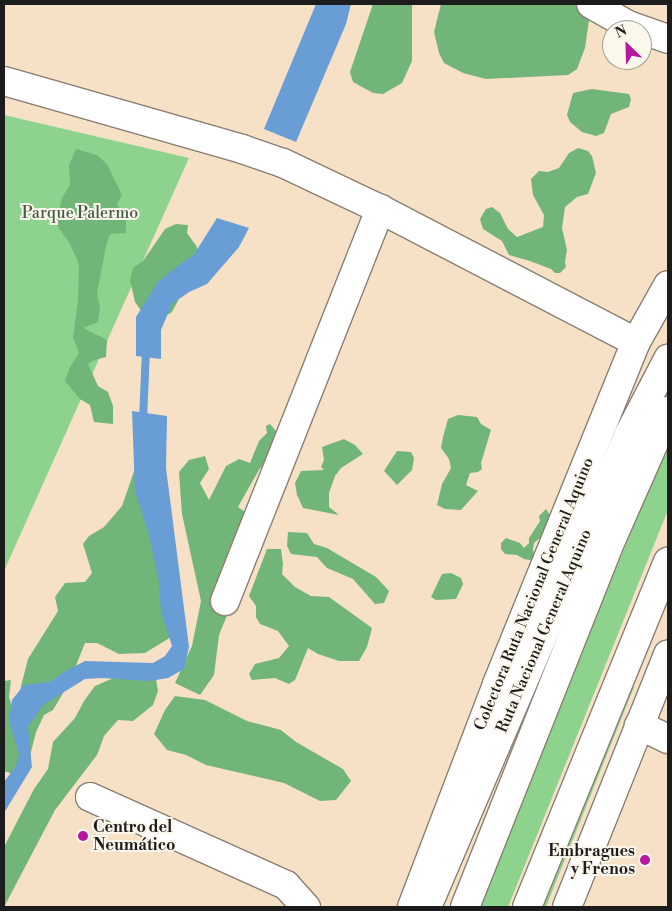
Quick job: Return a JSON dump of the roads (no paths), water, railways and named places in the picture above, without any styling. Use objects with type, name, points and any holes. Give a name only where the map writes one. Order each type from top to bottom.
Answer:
[{"type":"main road","points":[[591,4],[628,25],[668,39]]},
{"type":"main road","points":[[4,81],[242,148],[283,163],[380,209],[636,342]]},
{"type":"main road","points":[[226,600],[380,209]]},
{"type":"main road","name":"Colectora Ruta Nacional General Aquino","points":[[412,907],[497,684],[636,342],[668,285]]},
{"type":"main road","name":"Ruta Nacional General Aquino","points":[[427,907],[629,434],[668,358]]},
{"type":"main road","name":"Ruta Nacional General Aquino","points":[[468,898],[612,538],[668,411]]},
{"type":"main road","points":[[527,907],[668,562]]},
{"type":"main road","points":[[567,907],[639,726],[665,668]]},
{"type":"main road","points":[[639,726],[668,739]]},
{"type":"main road","points":[[90,796],[286,884],[306,907]]},
{"type":"water","points":[[316,4],[351,4],[346,24],[296,142],[264,129]]},
{"type":"water","points":[[217,218],[249,228],[239,247],[207,284],[189,292],[172,304],[161,330],[161,359],[136,356],[136,317],[158,282],[193,256]]},
{"type":"water","points":[[132,411],[167,416],[166,468],[189,647],[184,669],[168,678],[149,681],[85,679],[43,705],[28,727],[32,767],[4,813],[4,782],[16,766],[19,754],[9,720],[12,700],[24,685],[50,682],[85,661],[153,663],[165,656],[172,646],[161,611],[159,582],[149,535],[135,491]]},
{"type":"waterway","points":[[143,421],[146,348]]},
{"type":"place","name":"Centro del Neumático","points":[[83,836]]},
{"type":"place","name":"Embragues y Frenos","points":[[645,860]]},
{"type":"park label","name":"Parque Palermo","points":[[80,213]]}]
